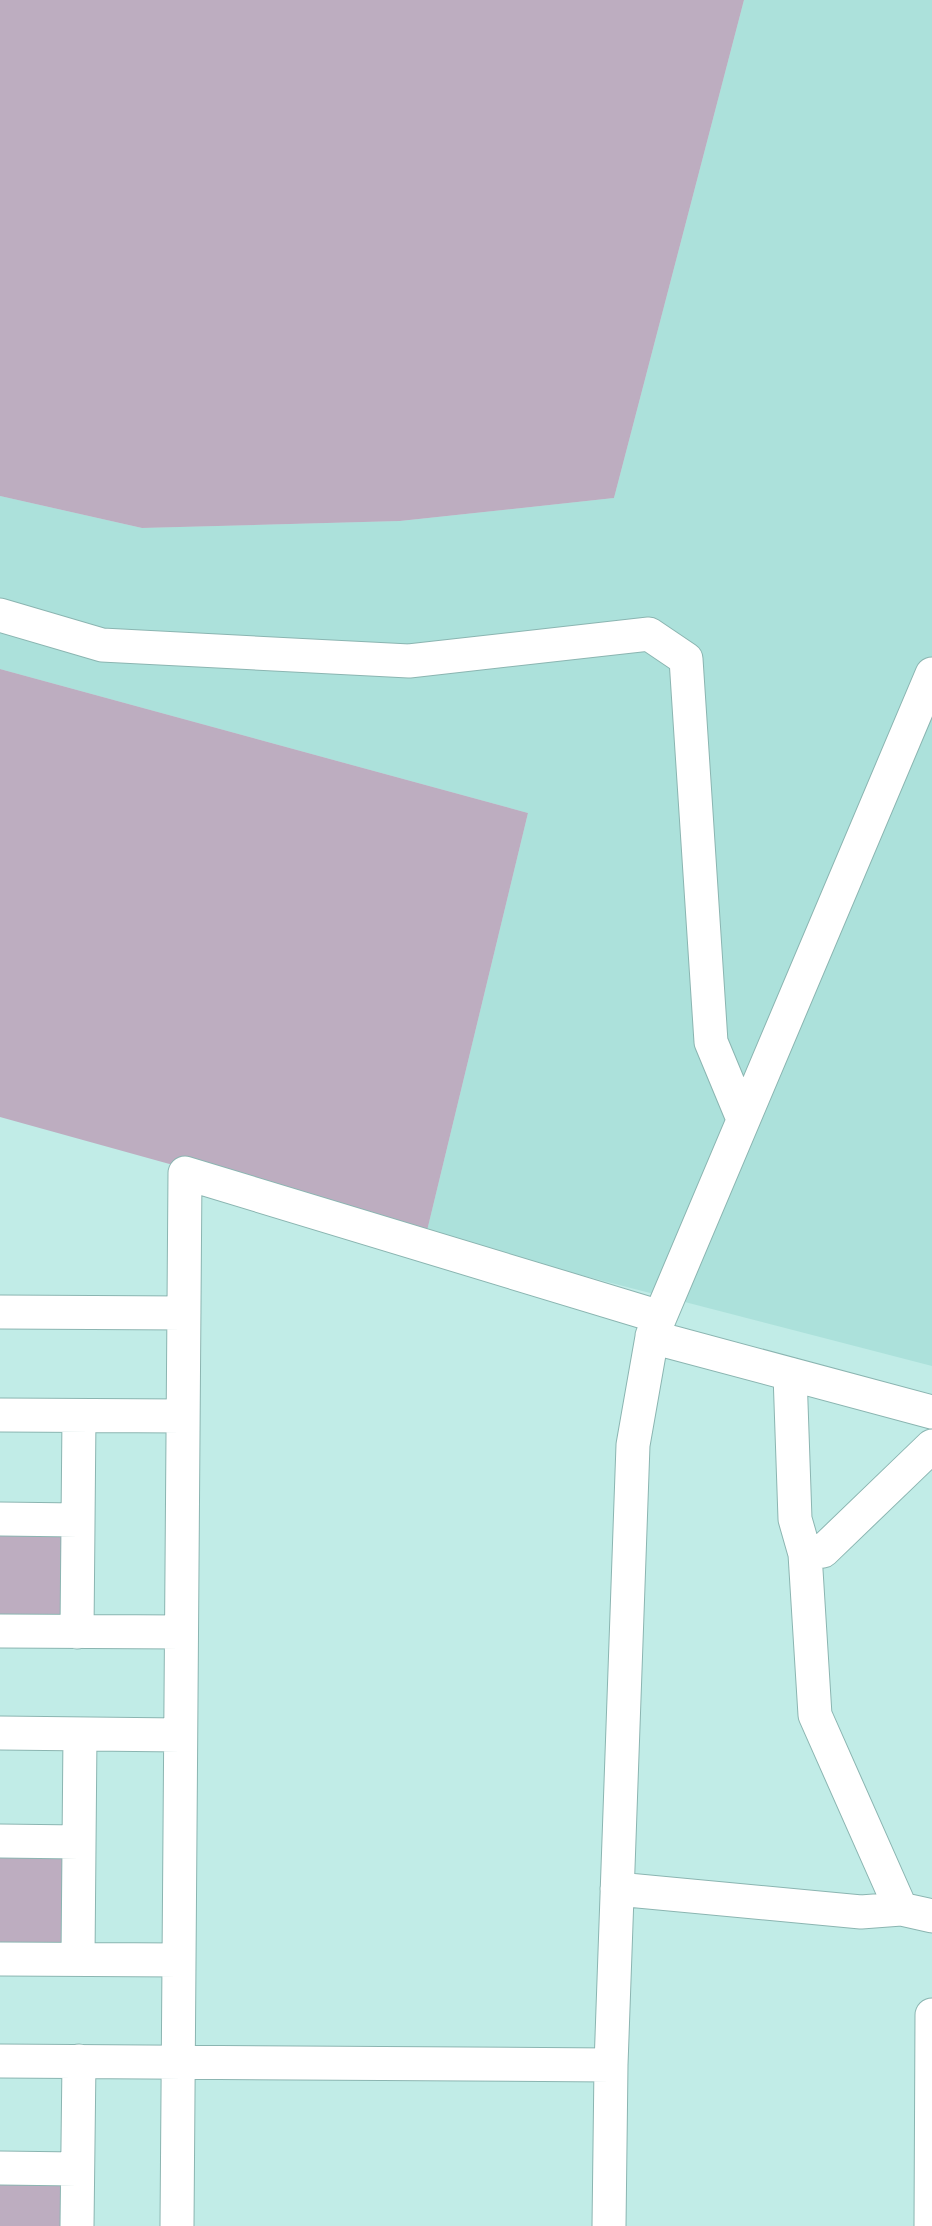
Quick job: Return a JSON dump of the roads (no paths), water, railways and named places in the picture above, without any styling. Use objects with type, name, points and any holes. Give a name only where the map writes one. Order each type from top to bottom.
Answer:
[{"type":"street","points":[[0,615],[102,645],[409,661],[649,634],[686,659],[711,1042],[743,1119]]},
{"type":"street","points":[[609,2226],[611,2065],[633,1445],[656,1327],[932,674]]},
{"type":"street","points":[[177,2226],[185,1173],[656,1327],[790,1374],[932,1412]]},
{"type":"street","points":[[0,1312],[184,1313]]},
{"type":"street","points":[[617,1889],[861,1912],[917,1913],[815,1715],[805,1554],[795,1519],[790,1374]]},
{"type":"street","points":[[0,1415],[183,1416]]},
{"type":"street","points":[[78,1632],[79,1416]]},
{"type":"street","points":[[805,1554],[823,1551],[932,1446]]},
{"type":"street","points":[[0,1519],[78,1520]]},
{"type":"street","points":[[0,1631],[181,1632]]},
{"type":"street","points":[[0,1733],[180,1735]]},
{"type":"street","points":[[78,1959],[80,1734]]},
{"type":"street","points":[[0,1841],[79,1842]]},
{"type":"street","points":[[0,1959],[179,1960]]},
{"type":"street","points":[[931,2226],[932,2015]]},
{"type":"street","points":[[0,2061],[611,2065]]},
{"type":"street","points":[[78,2226],[79,2061]]},
{"type":"street","points":[[0,2168],[78,2169]]}]
